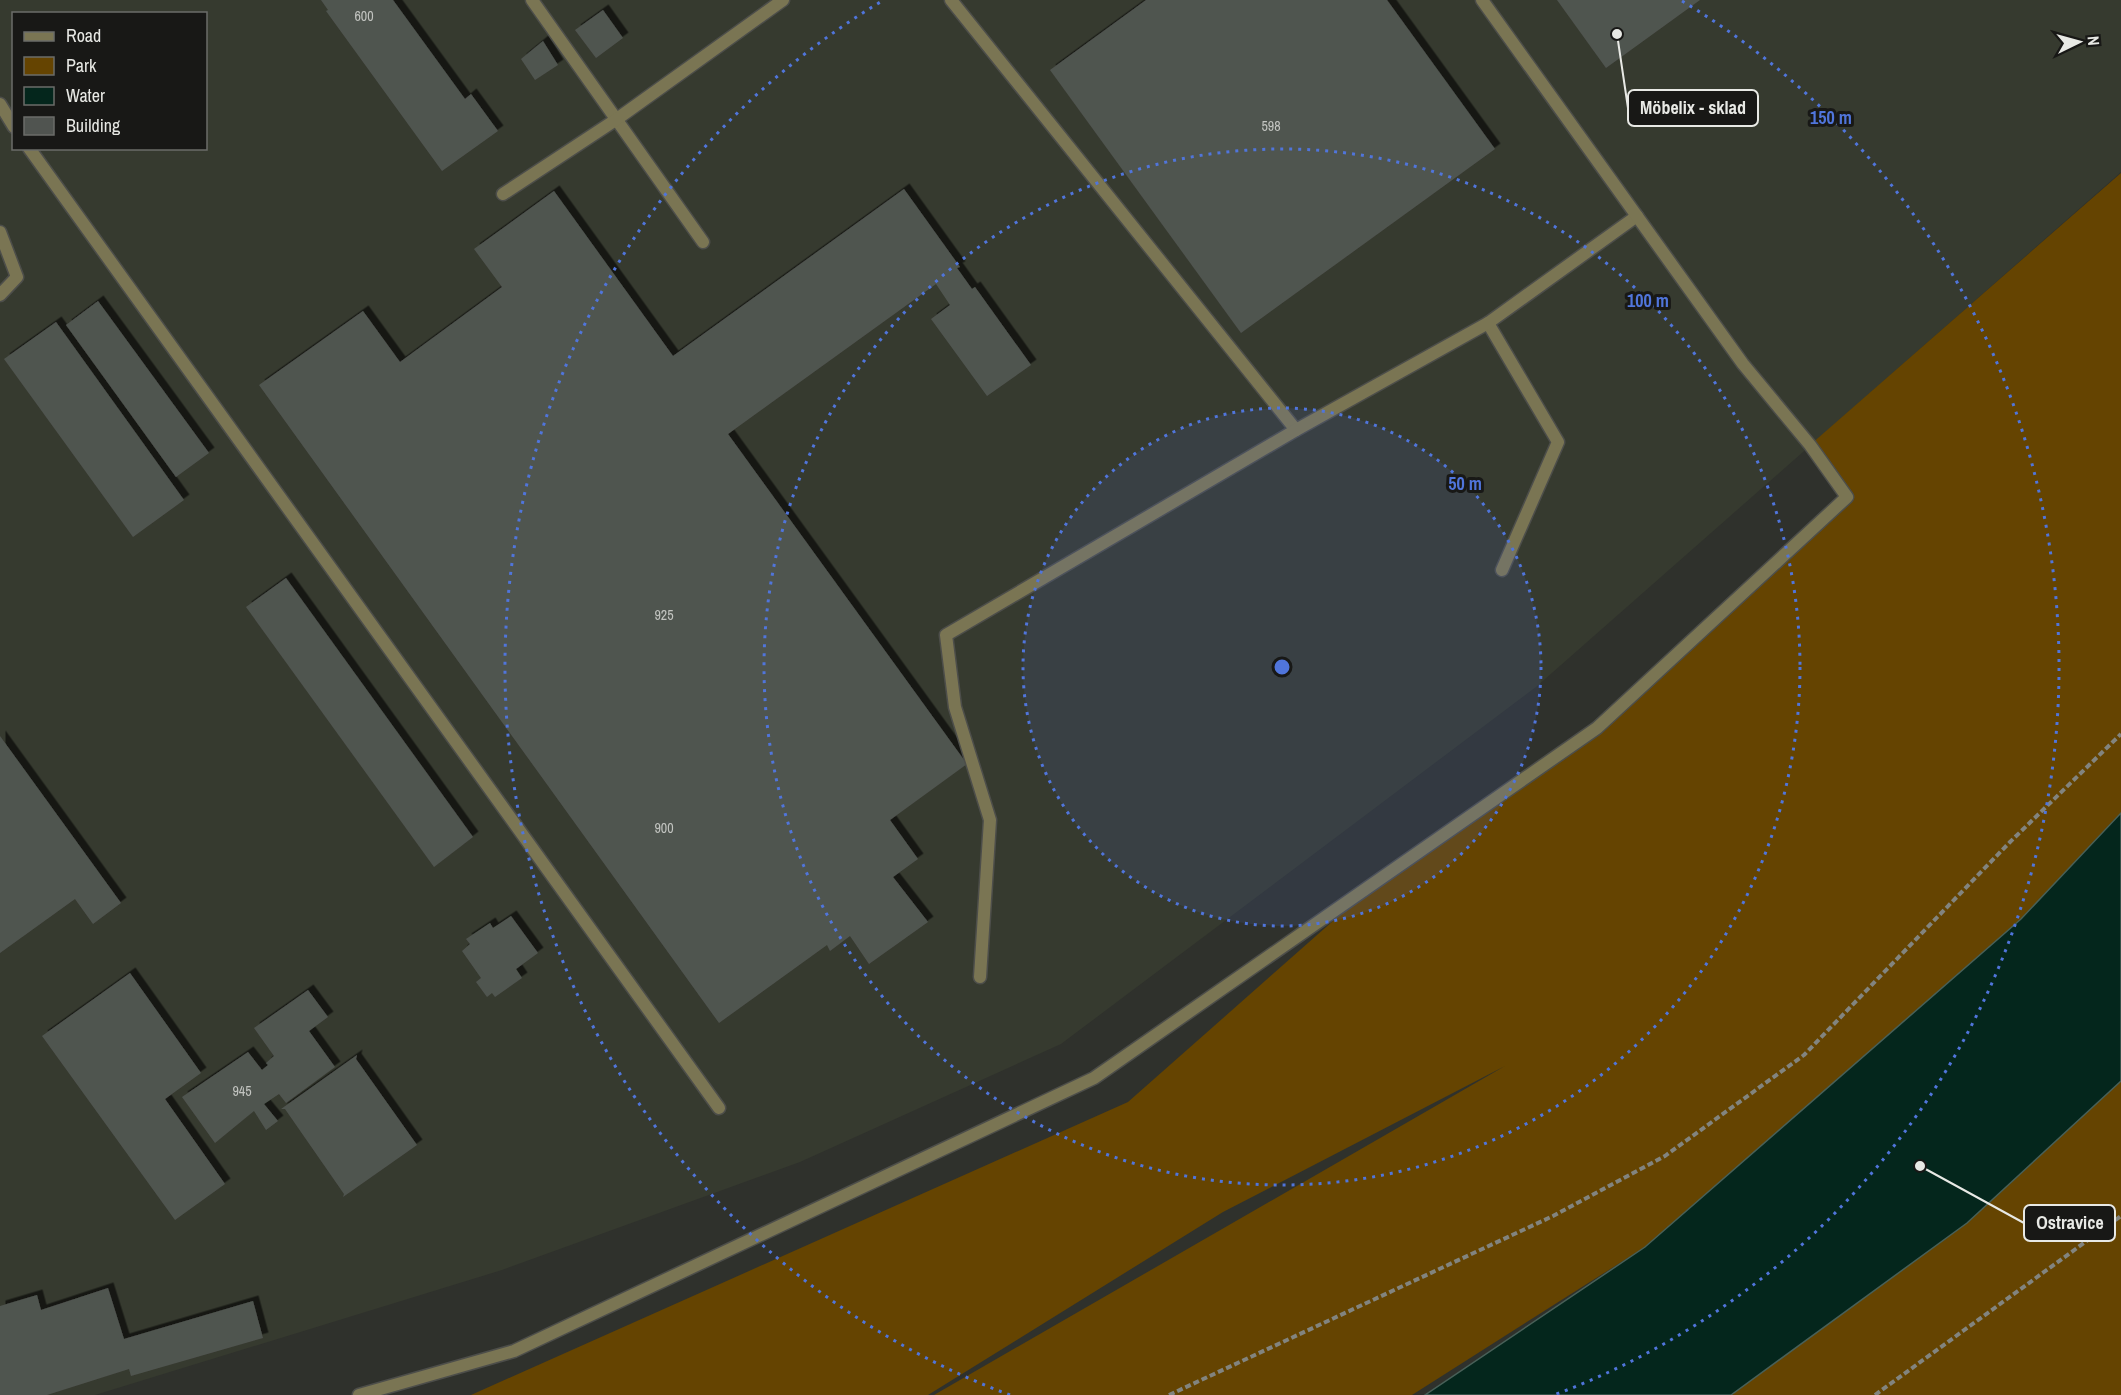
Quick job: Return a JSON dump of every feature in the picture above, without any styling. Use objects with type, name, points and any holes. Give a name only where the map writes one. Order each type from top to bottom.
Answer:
[{"type":"street","points":[[532,0],[703,242]]},
{"type":"street","points":[[503,194],[617,119],[783,0]]},
{"type":"street","points":[[951,0],[1296,430]]},
{"type":"street","points":[[359,1395],[514,1351],[1094,1078],[1597,728],[1847,497],[1810,445],[1743,364],[1482,0]]},
{"type":"street","points":[[0,104],[12,125]]},
{"type":"street","points":[[30,150],[719,1108]]},
{"type":"street","points":[[980,977],[990,820],[955,707],[946,635],[1296,430],[1488,322],[1637,216]]},
{"type":"street","points":[[0,232],[17,277],[0,295]]},
{"type":"street","points":[[1488,322],[1558,442],[1502,570]]},
{"type":"path","points":[[1168,1395],[1553,1216],[1665,1156],[1804,1054],[2010,842],[2121,734]]},
{"type":"path","points":[[1875,1395],[2121,1216]]},
{"type":"shaded area","points":[[0,0],[2121,0],[2121,172],[1536,687],[1061,1044],[800,1162],[502,1270],[95,1395],[0,1395]]},
{"type":"green space","points":[[2121,173],[2121,813],[2021,919],[1645,1247],[1412,1395],[934,1395],[1505,1066],[1223,1212],[928,1395],[471,1395],[1128,1102],[1376,883],[1597,728],[1847,497],[1810,445]]},
{"type":"green space","points":[[2121,1081],[2121,1395],[1731,1395],[1967,1223]]},
{"type":"water","points":[[2121,813],[2121,1081],[1967,1223],[1731,1395],[1425,1395],[1645,1247],[2021,919]]},
{"type":"building","points":[[321,0],[393,0],[465,99],[471,94],[498,131],[442,171],[326,11],[328,10]]},
{"type":"building","points":[[1146,0],[1387,0],[1495,149],[1241,333],[1050,70]]},
{"type":"building","points":[[1557,0],[1700,0],[1606,68]]},
{"type":"building","points":[[603,10],[623,38],[596,58],[575,30]]},
{"type":"building","points":[[543,41],[558,65],[535,80],[521,59]]},
{"type":"building","points":[[904,189],[960,267],[957,268],[972,289],[975,287],[1031,365],[987,396],[931,319],[950,305],[936,284],[728,434],[967,764],[890,820],[918,859],[893,877],[928,922],[869,964],[850,936],[830,951],[827,945],[719,1023],[259,385],[363,311],[400,362],[502,287],[474,249],[554,191],[673,356]]},
{"type":"building","points":[[98,301],[209,453],[176,477],[66,325]]},
{"type":"building","points":[[56,322],[184,500],[133,537],[4,359]]},
{"type":"building","points":[[286,578],[473,837],[434,867],[246,607]]},
{"type":"building","points":[[0,736],[121,903],[93,924],[75,899],[0,953]]},
{"type":"building","points":[[511,916],[538,953],[516,969],[522,978],[495,997],[492,993],[487,997],[476,982],[481,978],[462,951],[470,944],[466,939],[490,923],[493,928]]},
{"type":"building","points":[[130,973],[201,1073],[165,1099],[225,1184],[175,1220],[42,1036]]},
{"type":"building","points":[[308,990],[328,1017],[309,1031],[335,1067],[286,1103],[279,1094],[264,1104],[278,1121],[266,1130],[254,1111],[215,1143],[182,1097],[248,1052],[262,1070],[268,1065],[266,1063],[274,1056],[254,1028]]},
{"type":"building","points":[[357,1055],[356,1059],[417,1145],[343,1197],[344,1194],[285,1109],[281,1109]]},
{"type":"building","points":[[108,1288],[124,1339],[253,1301],[263,1338],[131,1376],[129,1369],[47,1395],[0,1395],[0,1306],[37,1295],[41,1310]]},
{"type":"place","name":"Möbelix - sklad","points":[[1617,34]]},
{"type":"place","name":"Ostravice","points":[[1920,1166]]}]
